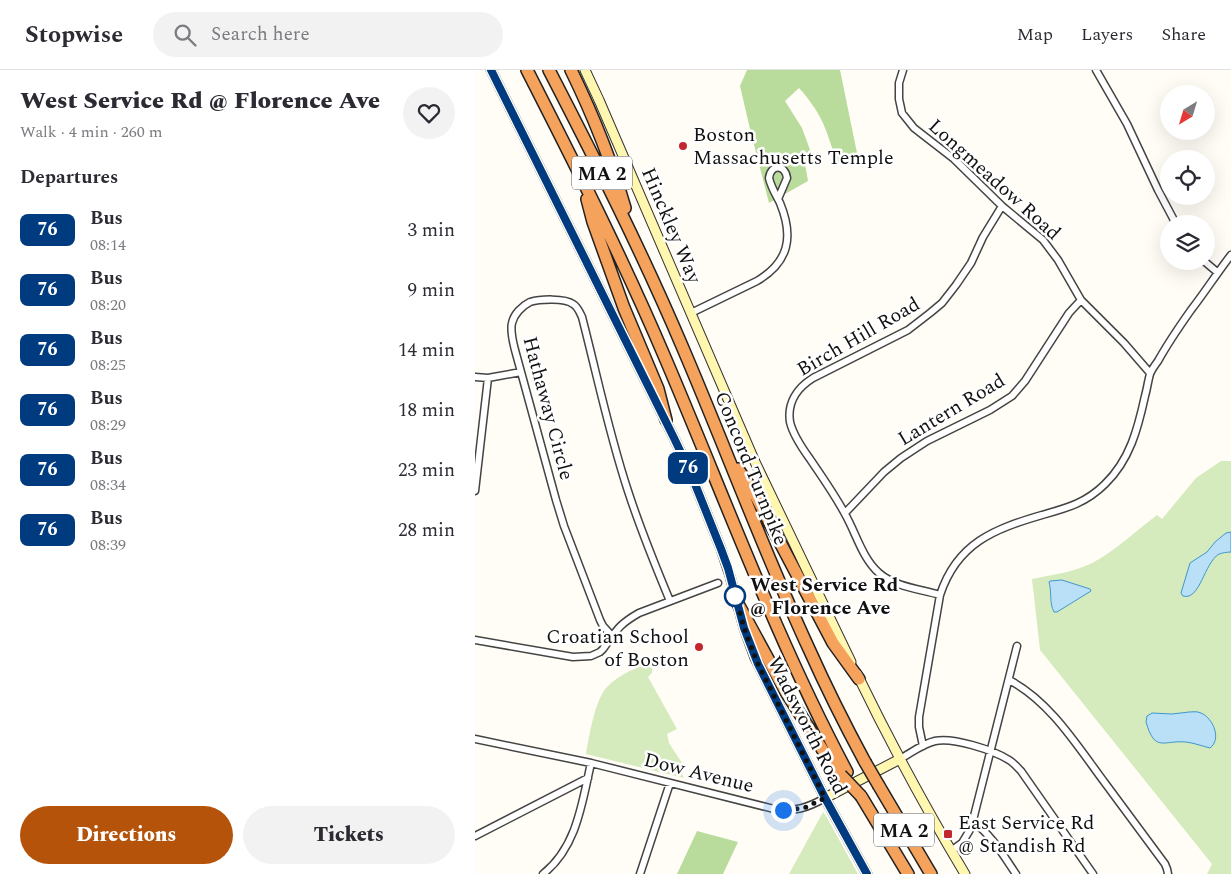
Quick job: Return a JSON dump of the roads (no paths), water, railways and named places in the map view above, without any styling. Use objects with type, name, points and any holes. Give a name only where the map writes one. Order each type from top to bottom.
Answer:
[{"type":"highway","name":"Concord Turnpike","points":[[527,70],[581,175],[657,338],[784,644],[844,774],[861,796],[908,874]]},
{"type":"highway","name":"Concord Turnpike","points":[[549,70],[634,239],[682,346],[798,626],[834,702],[865,762],[931,874]]},
{"type":"highway","points":[[571,70],[587,105],[617,182],[634,239]]},
{"type":"highway","points":[[581,175],[593,222],[631,326],[658,389],[666,420]]},
{"type":"highway","points":[[725,449],[753,491],[833,643],[859,679]]},
{"type":"highway","points":[[737,602],[791,699],[836,771],[844,774]]},
{"type":"main road","points":[[491,70],[666,420]]},
{"type":"main road","name":"Hinckley Way","points":[[585,70],[691,312]]},
{"type":"main road","name":"Concord Turnpike","points":[[691,312],[760,473],[859,679],[900,759],[965,874]]},
{"type":"main road","name":"Wadsworth Road","points":[[666,420],[691,474],[726,561],[746,634],[758,664],[825,798],[867,874]]},
{"type":"main road","name":"Dow Avenue","points":[[825,798],[900,759]]},
{"type":"street","name":"Longmeadow Road","points":[[903,70],[899,83],[899,99],[902,113],[914,128],[954,159],[1002,206],[1043,240],[1058,260],[1081,300],[1124,343],[1150,373]]},
{"type":"street","points":[[1096,70],[1127,124],[1171,215]]},
{"type":"street","points":[[691,312],[766,276],[781,260],[788,243],[788,233],[778,199]]},
{"type":"street","name":"Birch Hill Road","points":[[940,595],[894,582],[873,568],[845,513],[796,438],[791,424],[790,411],[793,398],[804,384],[908,330],[931,314],[956,285],[1002,206]]},
{"type":"street","points":[[923,746],[919,717],[940,595],[944,582],[955,564],[981,539],[1005,527],[1078,504],[1106,483],[1121,464],[1133,442],[1150,373],[1217,272],[1231,255]]},
{"type":"street","name":"Hathaway Circle","points":[[612,636],[600,620],[562,520],[513,342],[512,322],[526,305],[534,301],[565,300],[576,307],[582,317],[628,491],[670,601]]},
{"type":"street","name":"Lantern Road","points":[[845,513],[884,472],[901,458],[1012,396],[1025,381],[1069,312],[1081,300]]},
{"type":"street","points":[[475,377],[488,378],[521,372]]},
{"type":"street","points":[[475,491],[488,378]]},
{"type":"street","points":[[475,640],[580,657],[591,656],[600,652],[619,627],[631,618],[670,601],[718,584]]},
{"type":"street","points":[[951,851],[960,846],[970,831],[973,822],[1017,646]]},
{"type":"street","points":[[1009,680],[1019,685],[1045,705],[1091,763],[1165,864],[1168,872]]},
{"type":"street","name":"Dow Avenue","points":[[475,739],[591,763],[779,809],[792,810],[804,808],[825,798]]},
{"type":"street","name":"Dow Avenue","points":[[900,759],[923,746],[942,740],[961,742],[990,751],[1007,759],[1018,768],[1093,874]]},
{"type":"street","points":[[543,874],[561,856],[570,840],[580,812],[591,763]]},
{"type":"street","points":[[475,836],[588,778]]},
{"type":"street","points":[[640,874],[670,782]]},
{"type":"street","points":[[973,822],[992,838],[1016,874]]},
{"type":"water","points":[[1231,532],[1231,552],[1219,554],[1209,565],[1194,593],[1189,596],[1183,596],[1181,593],[1190,563],[1207,552],[1226,533]]},
{"type":"water","points":[[1062,580],[1090,589],[1091,591],[1054,612],[1049,582]]},
{"type":"water","points":[[1152,713],[1172,714],[1201,713],[1209,719],[1215,729],[1214,744],[1210,748],[1186,742],[1161,743],[1153,738],[1149,732],[1146,722],[1147,716]]},
{"type":"place","name":"Boston Massachusetts Temple","points":[[683,146]]},
{"type":"place","name":"West Service Rd @ Florence Ave","points":[[735,596]]},
{"type":"place","name":"Croatian School of Boston","points":[[699,647]]},
{"type":"place","name":"East Service Rd @ Standish Rd","points":[[948,834]]}]
